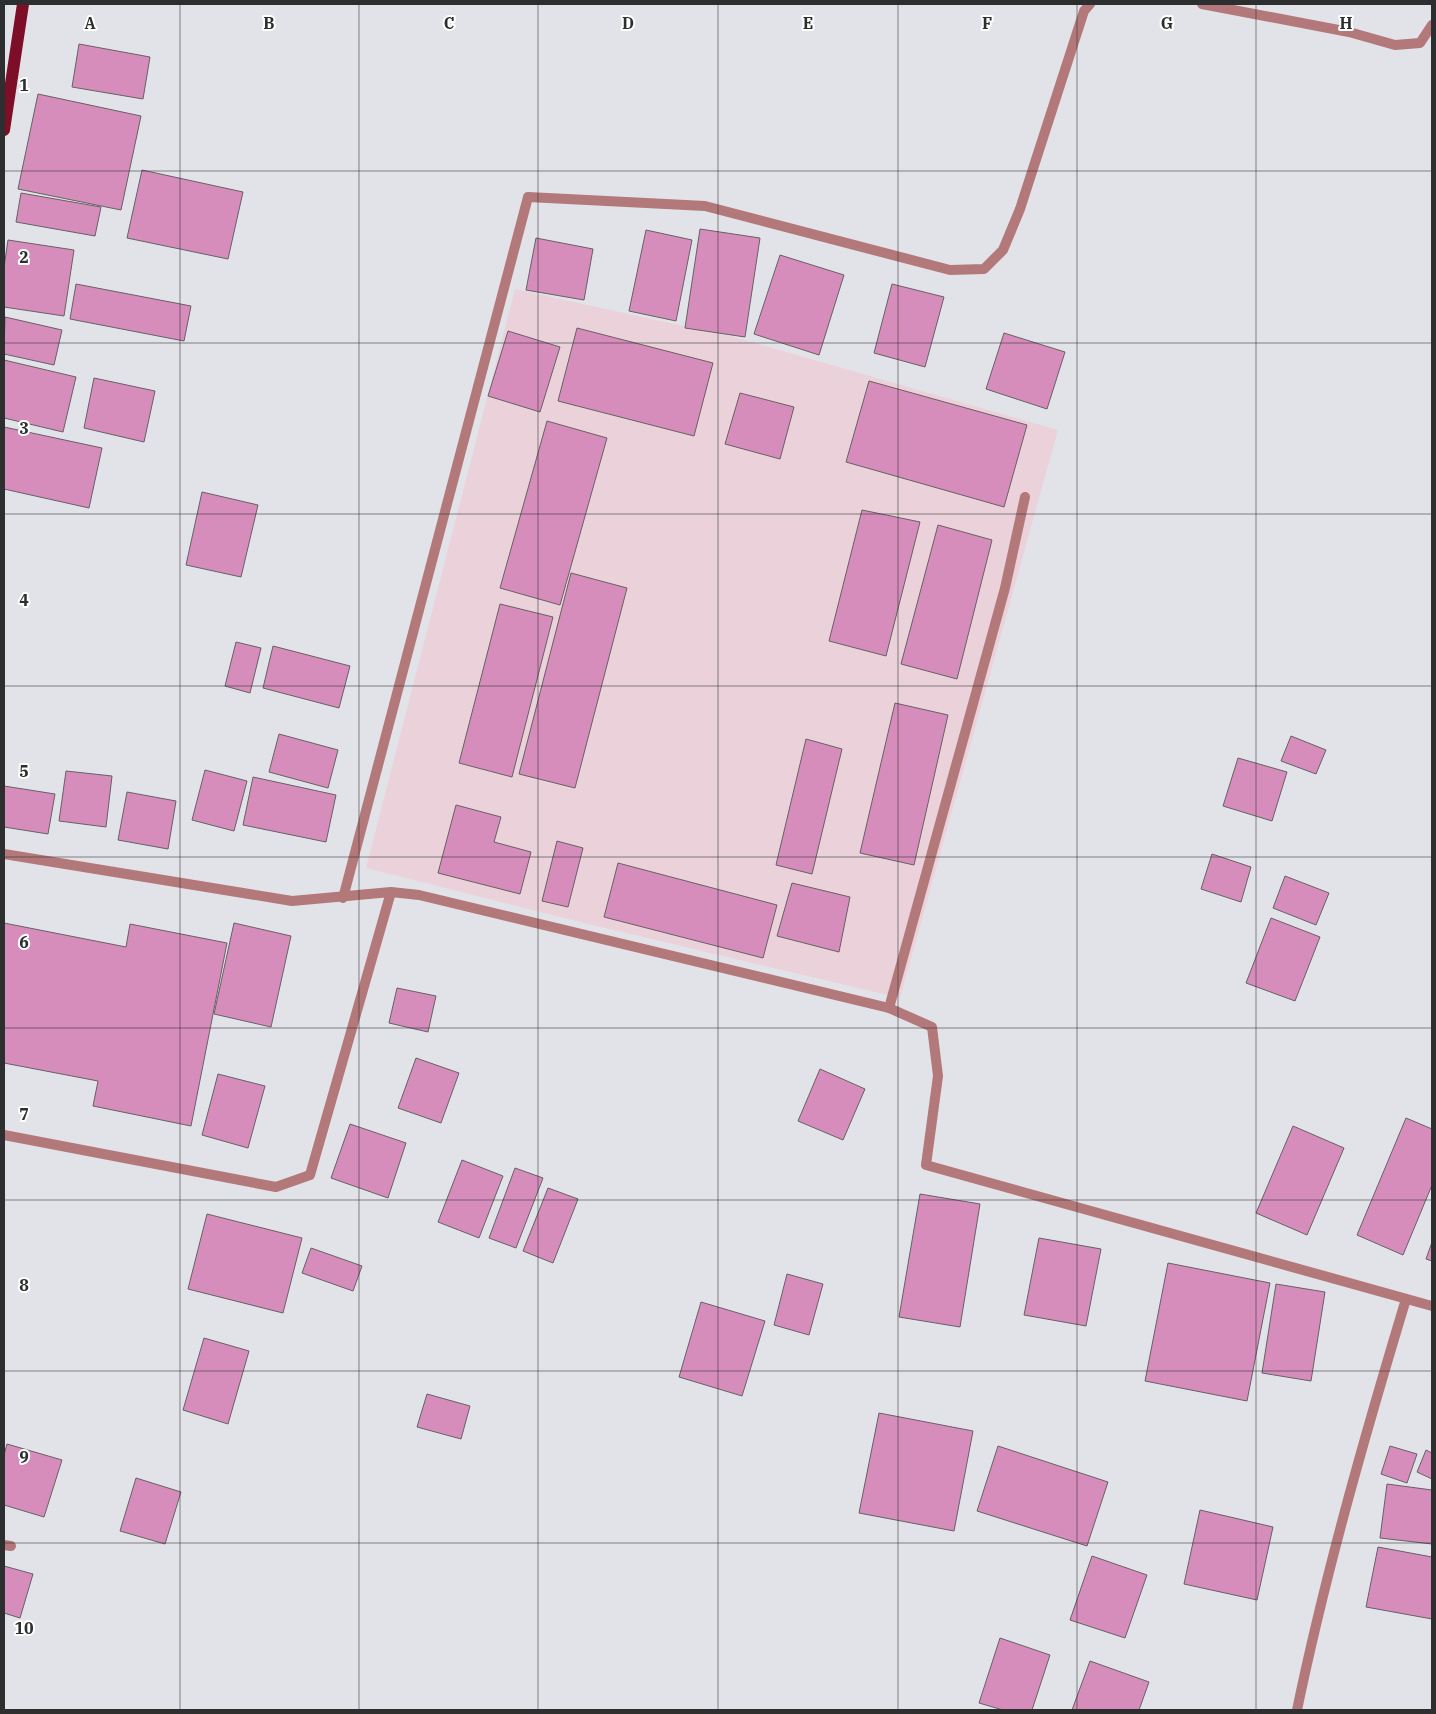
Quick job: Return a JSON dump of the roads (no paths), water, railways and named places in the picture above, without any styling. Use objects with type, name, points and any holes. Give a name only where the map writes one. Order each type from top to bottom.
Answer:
[{"type":"main road","points":[[4,130],[23,4]]},
{"type":"street","points":[[343,898],[528,197],[705,206],[950,270],[984,268],[1003,250],[1020,209],[1084,11],[1090,4]]},
{"type":"street","points":[[1202,4],[1349,32],[1395,45],[1420,43],[1432,25]]},
{"type":"street","points":[[889,1008],[1005,588],[1025,497]]},
{"type":"street","points":[[4,854],[292,901],[343,898],[391,892],[420,895],[889,1008],[932,1027],[938,1076],[926,1165],[1432,1306]]},
{"type":"street","points":[[4,1135],[276,1187],[310,1175],[391,892]]},
{"type":"street","points":[[1297,1710],[1314,1629],[1358,1458],[1406,1298]]}]
